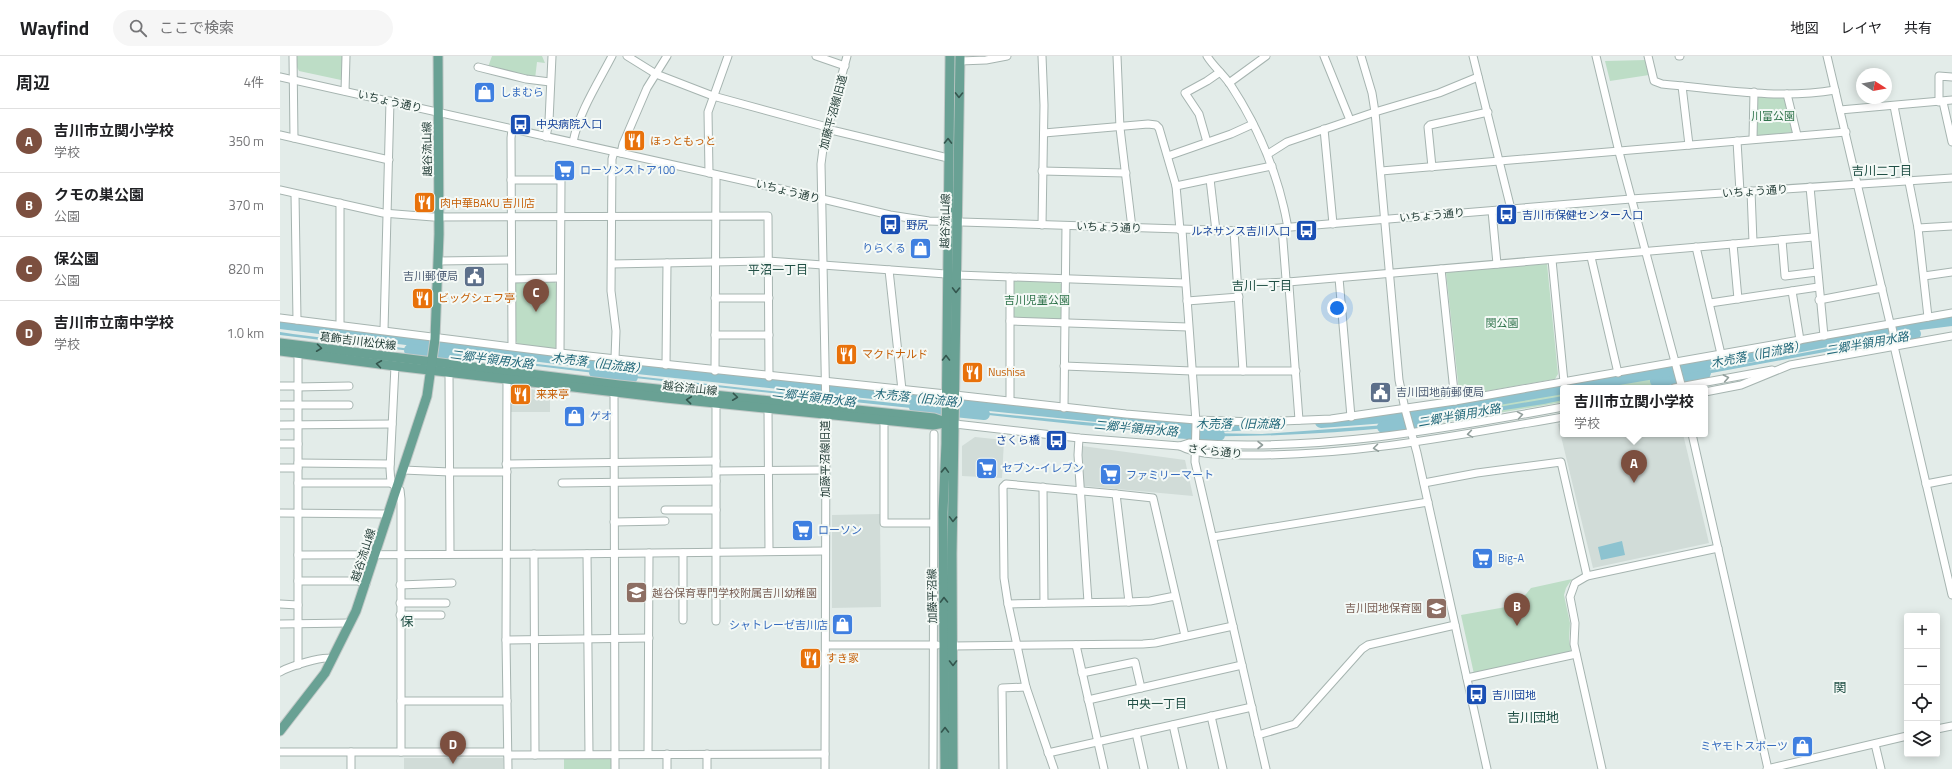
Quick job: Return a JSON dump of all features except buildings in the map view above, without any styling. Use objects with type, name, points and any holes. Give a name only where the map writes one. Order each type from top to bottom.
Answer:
[{"type":"main road","name":"越谷流山線","points":[[280,731],[316,686],[332,659],[350,623],[366,584],[376,554],[388,514],[394,485],[403,470],[427,396],[435,338],[438,261],[438,56]]},
{"type":"main road","name":"越谷流山線","points":[[949,420],[946,274],[950,56]]},
{"type":"main road","name":"越谷流山線","points":[[949,420],[949,396],[957,275],[960,59]]},
{"type":"main road","name":"葛飾吉川松伏線","points":[[280,343],[432,363]]},
{"type":"main road","name":"葛飾吉川松伏線","points":[[280,351],[395,366],[432,363]]},
{"type":"main road","name":"越谷流山線","points":[[432,363],[450,372],[614,392],[768,408],[825,407],[884,420],[933,425],[949,420]]},
{"type":"main road","name":"越谷流山線","points":[[432,363],[620,385],[949,420]]},
{"type":"main road","name":"加藤平沼線","points":[[949,420],[943,555],[953,769]]},
{"type":"main road","name":"加藤平沼線","points":[[945,769],[948,646],[949,420]]},
{"type":"street","points":[[293,56],[294,138]]},
{"type":"street","points":[[345,91],[346,56]]},
{"type":"street","points":[[546,136],[549,121],[552,56]]},
{"type":"street","points":[[573,142],[586,109],[612,56]]},
{"type":"street","points":[[626,56],[656,74],[713,96],[827,128],[948,158]]},
{"type":"street","points":[[615,358],[616,332],[611,291],[612,159],[618,152],[647,88],[667,56]]},
{"type":"street","points":[[716,371],[715,216],[708,112],[728,56]]},
{"type":"street","points":[[816,56],[845,66]]},
{"type":"street","name":"加藤平沼線旧道","points":[[825,769],[825,382],[821,164],[827,128],[847,56]]},
{"type":"street","points":[[960,59],[986,60],[1007,56]]},
{"type":"street","points":[[1042,56],[1044,79],[1042,225]]},
{"type":"street","points":[[1117,56],[1120,128],[1132,228]]},
{"type":"street","points":[[1206,56],[1229,83],[1253,124],[1268,154],[1272,166],[1285,228],[1299,420]]},
{"type":"street","points":[[1229,83],[1266,56]]},
{"type":"street","points":[[1324,56],[1350,120]]},
{"type":"street","points":[[1361,56],[1372,93],[1375,112],[1398,371],[1487,769]]},
{"type":"street","points":[[1473,56],[1511,209]]},
{"type":"street","points":[[1596,56],[1618,152],[1681,385]]},
{"type":"street","points":[[1648,56],[1654,81],[1682,86],[1788,94],[1808,94],[1835,90]]},
{"type":"street","points":[[1827,56],[1846,132],[1952,595]]},
{"type":"street","points":[[478,67],[526,79],[550,82]]},
{"type":"street","points":[[1208,142],[1199,114],[1185,93],[1220,72]]},
{"type":"street","points":[[1952,77],[1939,76],[1941,102],[1952,142]]},
{"type":"street","name":"いちょう通り","points":[[280,77],[618,152],[890,215],[947,222],[1234,231],[1492,211],[1631,198],[1952,178]]},
{"type":"street","points":[[1268,154],[1287,142],[1350,120],[1439,93],[1478,77]]},
{"type":"street","points":[[1682,86],[1689,145]]},
{"type":"street","points":[[1753,139],[1754,92]]},
{"type":"street","points":[[1788,94],[1797,135]]},
{"type":"street","points":[[1840,110],[1952,100]]},
{"type":"street","points":[[384,330],[390,101]]},
{"type":"street","points":[[1894,106],[1918,228],[1928,316]]},
{"type":"street","points":[[1432,166],[1428,127],[1430,124],[1488,112]]},
{"type":"street","points":[[1044,133],[1120,128],[1148,124],[1156,125],[1159,128],[1176,186],[1181,230],[1196,421],[1196,465],[1266,769]]},
{"type":"street","points":[[1168,156],[1253,124]]},
{"type":"street","points":[[512,129],[512,346]]},
{"type":"street","points":[[1324,129],[1333,224]]},
{"type":"street","points":[[1381,171],[1846,132]]},
{"type":"street","points":[[280,135],[389,160]]},
{"type":"street","points":[[1737,141],[1740,192]]},
{"type":"street","points":[[1176,186],[1272,166]]},
{"type":"street","points":[[1042,171],[1126,173]]},
{"type":"street","points":[[1210,179],[1216,231]]},
{"type":"street","points":[[511,180],[561,180],[560,353]]},
{"type":"street","points":[[1810,187],[1819,300],[1824,336]]},
{"type":"street","points":[[280,190],[387,214],[439,217],[768,216],[769,377]]},
{"type":"street","points":[[1751,191],[1754,242]]},
{"type":"street","points":[[295,194],[297,320]]},
{"type":"street","points":[[340,203],[340,325]]},
{"type":"street","points":[[1492,211],[1497,264]]},
{"type":"street","points":[[1064,408],[1066,226]]},
{"type":"street","points":[[1918,228],[1952,226]]},
{"type":"street","points":[[1234,231],[1244,371]]},
{"type":"street","points":[[1238,284],[1288,282],[1389,274],[1814,237]]},
{"type":"street","points":[[1782,240],[1785,276],[1817,272]]},
{"type":"street","points":[[1733,244],[1738,299]]},
{"type":"street","points":[[1696,247],[1721,354]]},
{"type":"street","points":[[1591,257],[1618,372]]},
{"type":"street","points":[[438,261],[511,260]]},
{"type":"street","points":[[1552,260],[1564,382]]},
{"type":"street","points":[[612,264],[768,261],[946,274]]},
{"type":"street","points":[[666,365],[667,263]]},
{"type":"street","points":[[1440,269],[1455,401]]},
{"type":"street","points":[[889,270],[902,390]]},
{"type":"street","points":[[1924,276],[1952,272]]},
{"type":"street","points":[[957,275],[1185,283]]},
{"type":"street","points":[[1010,277],[1010,400]]},
{"type":"street","points":[[512,279],[560,278]]},
{"type":"street","points":[[1339,278],[1351,417]]},
{"type":"street","points":[[1710,304],[1818,287]]},
{"type":"street","points":[[1819,300],[1882,288]]},
{"type":"street","points":[[1792,291],[1800,340]]},
{"type":"street","points":[[1187,301],[1239,297]]},
{"type":"street","points":[[715,298],[769,298]]},
{"type":"street","points":[[280,318],[384,330],[435,338],[769,377],[949,396],[1010,400],[1064,408],[1196,421],[1256,422],[1351,417],[1406,411],[1618,372],[1676,365],[1721,354],[1928,316],[1952,313]]},
{"type":"street","points":[[1010,321],[1188,327]]},
{"type":"street","points":[[715,335],[769,335]]},
{"type":"street","points":[[1708,391],[1742,385],[1790,365],[1895,344],[1952,336]]},
{"type":"street","points":[[298,353],[298,665]]},
{"type":"street","points":[[395,366],[390,464],[394,485],[401,500],[401,752]]},
{"type":"street","points":[[1064,366],[1192,371],[1296,371]]},
{"type":"street","points":[[1686,385],[1766,370],[1778,370]]},
{"type":"street","points":[[450,372],[450,554]]},
{"type":"street","points":[[507,378],[506,640],[508,769]]},
{"type":"street","points":[[280,386],[349,386]]},
{"type":"street","points":[[614,392],[614,769]]},
{"type":"street","points":[[716,403],[716,621]]},
{"type":"street","points":[[280,405],[349,405]]},
{"type":"street","name":"さくら通り","points":[[949,420],[1079,438],[1180,446],[1188,451],[1196,444],[1299,444],[1374,438],[1411,430],[1560,407]]},
{"type":"street","points":[[768,408],[769,552]]},
{"type":"street","name":"さくら通り","points":[[1196,444],[1236,454],[1281,455],[1366,449],[1560,418]]},
{"type":"street","points":[[884,420],[884,523],[932,523]]},
{"type":"street","points":[[280,425],[392,424]]},
{"type":"street","points":[[933,769],[932,523],[934,434]]},
{"type":"street","points":[[1693,437],[1767,769],[1904,737]]},
{"type":"street","points":[[1079,438],[1088,602]]},
{"type":"street","points":[[280,444],[298,444]]},
{"type":"street","points":[[506,464],[716,461]]},
{"type":"street","points":[[1424,483],[1477,473],[1561,462],[1587,576]]},
{"type":"street","points":[[280,468],[298,466],[390,464]]},
{"type":"street","points":[[403,470],[507,472]]},
{"type":"street","points":[[716,471],[825,470]]},
{"type":"street","points":[[1926,484],[1952,479]]},
{"type":"street","points":[[562,483],[716,481]]},
{"type":"street","points":[[298,483],[394,485]]},
{"type":"street","points":[[1054,769],[1026,687],[1008,604],[1004,578],[1002,487],[1006,484],[1153,498],[1185,636]]},
{"type":"street","points":[[1042,488],[1044,603]]},
{"type":"street","points":[[1116,494],[1129,602]]},
{"type":"street","points":[[1213,537],[1428,502]]},
{"type":"street","points":[[665,510],[716,510]]},
{"type":"street","points":[[280,513],[388,514]]},
{"type":"street","points":[[614,522],[665,521]]},
{"type":"street","points":[[1602,769],[1574,644],[1575,623],[1570,597],[1574,583],[1587,576],[1718,548]]},
{"type":"street","points":[[298,555],[615,554],[825,550]]},
{"type":"street","points":[[648,754],[649,553]]},
{"type":"street","points":[[683,553],[683,620]]},
{"type":"street","points":[[534,554],[535,755]]},
{"type":"street","points":[[587,554],[588,754]]},
{"type":"street","points":[[932,555],[943,555]]},
{"type":"street","points":[[298,581],[358,581],[366,584]]},
{"type":"street","points":[[400,584],[452,583]]},
{"type":"street","points":[[1008,604],[1150,601],[1175,596]]},
{"type":"street","points":[[400,603],[446,603]]},
{"type":"street","points":[[280,604],[298,605]]},
{"type":"street","points":[[400,615],[441,615]]},
{"type":"street","points":[[280,624],[350,623]]},
{"type":"street","points":[[826,645],[948,646],[1143,644],[1233,626]]},
{"type":"street","points":[[1258,735],[1295,724],[1362,649],[1368,645],[1455,626]]},
{"type":"street","points":[[506,640],[649,638]]},
{"type":"street","points":[[1076,645],[1104,769]]},
{"type":"street","points":[[1467,678],[1576,654]]},
{"type":"street","points":[[280,672],[289,666],[325,658],[332,659]]},
{"type":"street","points":[[1082,673],[1135,662],[1141,688]]},
{"type":"street","points":[[1088,700],[1242,665]]},
{"type":"street","points":[[1003,769],[1002,688],[1026,687]]},
{"type":"street","points":[[401,701],[507,701]]},
{"type":"street","points":[[1048,753],[1252,707]]},
{"type":"street","points":[[1210,716],[1222,769]]},
{"type":"street","points":[[1173,725],[1183,769]]},
{"type":"street","points":[[1940,728],[1952,726]]},
{"type":"street","points":[[1136,733],[1144,769]]},
{"type":"street","points":[[1875,744],[1881,769]]},
{"type":"street","points":[[280,752],[508,753],[535,755],[825,754]]},
{"type":"street","points":[[351,752],[351,769]]},
{"type":"street","points":[[667,754],[667,769]]},
{"type":"street","points":[[707,754],[707,769]]},
{"type":"shaded area","points":[[509,386],[550,392],[550,412],[510,412]]},
{"type":"shaded area","points":[[975,437],[1004,440],[1002,478],[962,476],[962,446]]},
{"type":"shaded area","points":[[1561,437],[1684,437],[1709,543],[1593,568]]},
{"type":"shaded area","points":[[1082,446],[1185,460],[1193,496],[1084,486]]},
{"type":"shaded area","points":[[880,514],[881,607],[832,608],[832,515]]},
{"type":"shaded area","points":[[404,758],[503,758],[503,769],[404,769]]},
{"type":"green space","points":[[297,56],[343,56],[343,77],[341,80],[299,71],[297,67]]},
{"type":"green space","points":[[492,56],[542,56],[545,63],[537,62],[535,79],[488,67]]},
{"type":"green space","points":[[1646,60],[1649,75],[1610,81],[1605,61]]},
{"type":"green space","name":"川富公園","points":[[1756,96],[1785,96],[1793,132],[1758,136],[1756,133]]},
{"type":"green space","name":"関公園","points":[[1547,264],[1558,374],[1555,379],[1464,395],[1459,391],[1446,272]]},
{"type":"green space","name":"吉川児童公園","points":[[1015,280],[1059,282],[1062,285],[1062,318],[1059,320],[1015,318],[1013,316],[1013,282]]},
{"type":"green space","points":[[516,282],[555,282],[557,347],[553,349],[518,344],[515,340]]},
{"type":"green space","points":[[1669,367],[1672,383],[1660,385],[1561,385]]},
{"type":"green space","points":[[1560,385],[1560,403],[1417,427],[1412,410]]},
{"type":"green space","points":[[1572,579],[1566,588],[1564,595],[1570,623],[1569,639],[1571,653],[1474,674],[1461,615],[1517,605],[1531,588]]},
{"type":"green space","points":[[564,757],[611,757],[613,760],[613,769],[564,769]]},
{"type":"water","points":[[280,332],[427,351],[427,353],[280,335]]},
{"type":"water","points":[[1883,338],[1884,341],[1690,377],[1690,374]]},
{"type":"water","points":[[445,353],[612,373],[611,375],[445,355]]},
{"type":"water","points":[[617,374],[817,396],[816,398],[617,376]]},
{"type":"water","points":[[835,397],[932,407],[930,410],[835,400]]},
{"type":"water","points":[[1560,397],[1560,401],[1544,404],[1418,423],[1417,421]]},
{"type":"water","points":[[969,411],[1188,432],[1188,434],[1082,425],[970,413]]},
{"type":"water","points":[[1399,424],[1399,427],[1326,433],[1253,436],[1204,436],[1204,433],[1262,434]]},
{"type":"water","points":[[1622,541],[1625,555],[1601,560],[1598,547]]},
{"type":"waterway","name":"木売落（旧流路）","points":[[1583,385],[1731,360],[1896,327],[1952,320]]},
{"type":"waterway","name":"木売落（旧流路）","points":[[280,323],[619,366],[834,389],[1107,417],[1218,426],[1254,424]]},
{"type":"waterway","name":"二郷半領用水路","points":[[1868,342],[1915,334]]},
{"type":"waterway","name":"二郷半領用水路","points":[[410,350],[461,357]]},
{"type":"waterway","name":"二郷半領用水路","points":[[595,372],[632,377]]},
{"type":"waterway","name":"二郷半領用水路","points":[[1656,381],[1705,373]]},
{"type":"waterway","name":"木売落（旧流路）","points":[[1321,422],[1399,416],[1560,389]]},
{"type":"waterway","name":"二郷半領用水路","points":[[802,395],[851,401]]},
{"type":"waterway","name":"二郷半領用水路","points":[[915,407],[984,414]]},
{"type":"waterway","name":"二郷半領用水路","points":[[1383,427],[1432,420]]},
{"type":"waterway","name":"二郷半領用水路","points":[[1172,432],[1219,435]]},
{"type":"place","name":"しまむら","points":[[485,92]]},
{"type":"place","name":"中央病院入口","points":[[520,124]]},
{"type":"place","name":"ほっともっと","points":[[634,141]]},
{"type":"place","name":"ローソンストア100","points":[[565,170]]},
{"type":"place","name":"肉中華BAKU 吉川店","points":[[425,203]]},
{"type":"place","name":"吉川市保健センター入口","points":[[1506,215]]},
{"type":"place","name":"野尻","points":[[890,225]]},
{"type":"place","name":"ルネサンス吉川入口","points":[[1306,231]]},
{"type":"place","name":"りらくる","points":[[921,248]]},
{"type":"place","name":"吉川郵便局","points":[[474,276]]},
{"type":"place","name":"ビッグシェフ亭","points":[[423,298]]},
{"type":"place","name":"保公園","points":[[536,312]]},
{"type":"place","name":"マクドナルド","points":[[846,354]]},
{"type":"place","name":"Nushisa","points":[[972,372]]},
{"type":"place","name":"吉川団地前郵便局","points":[[1381,392]]},
{"type":"place","name":"来来亭","points":[[520,394]]},
{"type":"place","name":"ゲオ","points":[[574,416]]},
{"type":"place","name":"さくら橋","points":[[1056,440]]},
{"type":"place","name":"セブン-イレブン","points":[[987,468]]},
{"type":"place","name":"ファミリーマート","points":[[1110,475]]},
{"type":"place","name":"吉川市立関小学校","points":[[1634,483]]},
{"type":"place","name":"ローソン","points":[[803,530]]},
{"type":"place","name":"Big-A","points":[[1483,558]]},
{"type":"place","name":"越谷保育専門学校附属吉川幼稚園","points":[[637,593]]},
{"type":"place","name":"吉川団地保育園","points":[[1437,608]]},
{"type":"place","name":"シャトレーゼ吉川店","points":[[843,625]]},
{"type":"place","name":"クモの巣公園","points":[[1517,626]]},
{"type":"place","name":"すき家","points":[[810,658]]},
{"type":"place","name":"吉川団地","points":[[1477,695]]},
{"type":"place","name":"ミヤモトスポーツ","points":[[1803,746]]},
{"type":"place","name":"吉川市立南中学校","points":[[453,764]]},
{"type":"district","name":"吉川二丁目","points":[[1882,170]]},
{"type":"district","name":"平沼一丁目","points":[[778,269]]},
{"type":"district","name":"吉川一丁目","points":[[1262,285]]},
{"type":"district","name":"保","points":[[407,621]]},
{"type":"district","name":"関","points":[[1840,687]]},
{"type":"district","name":"中央一丁目","points":[[1157,703]]},
{"type":"district","name":"吉川団地","points":[[1533,717]]}]
